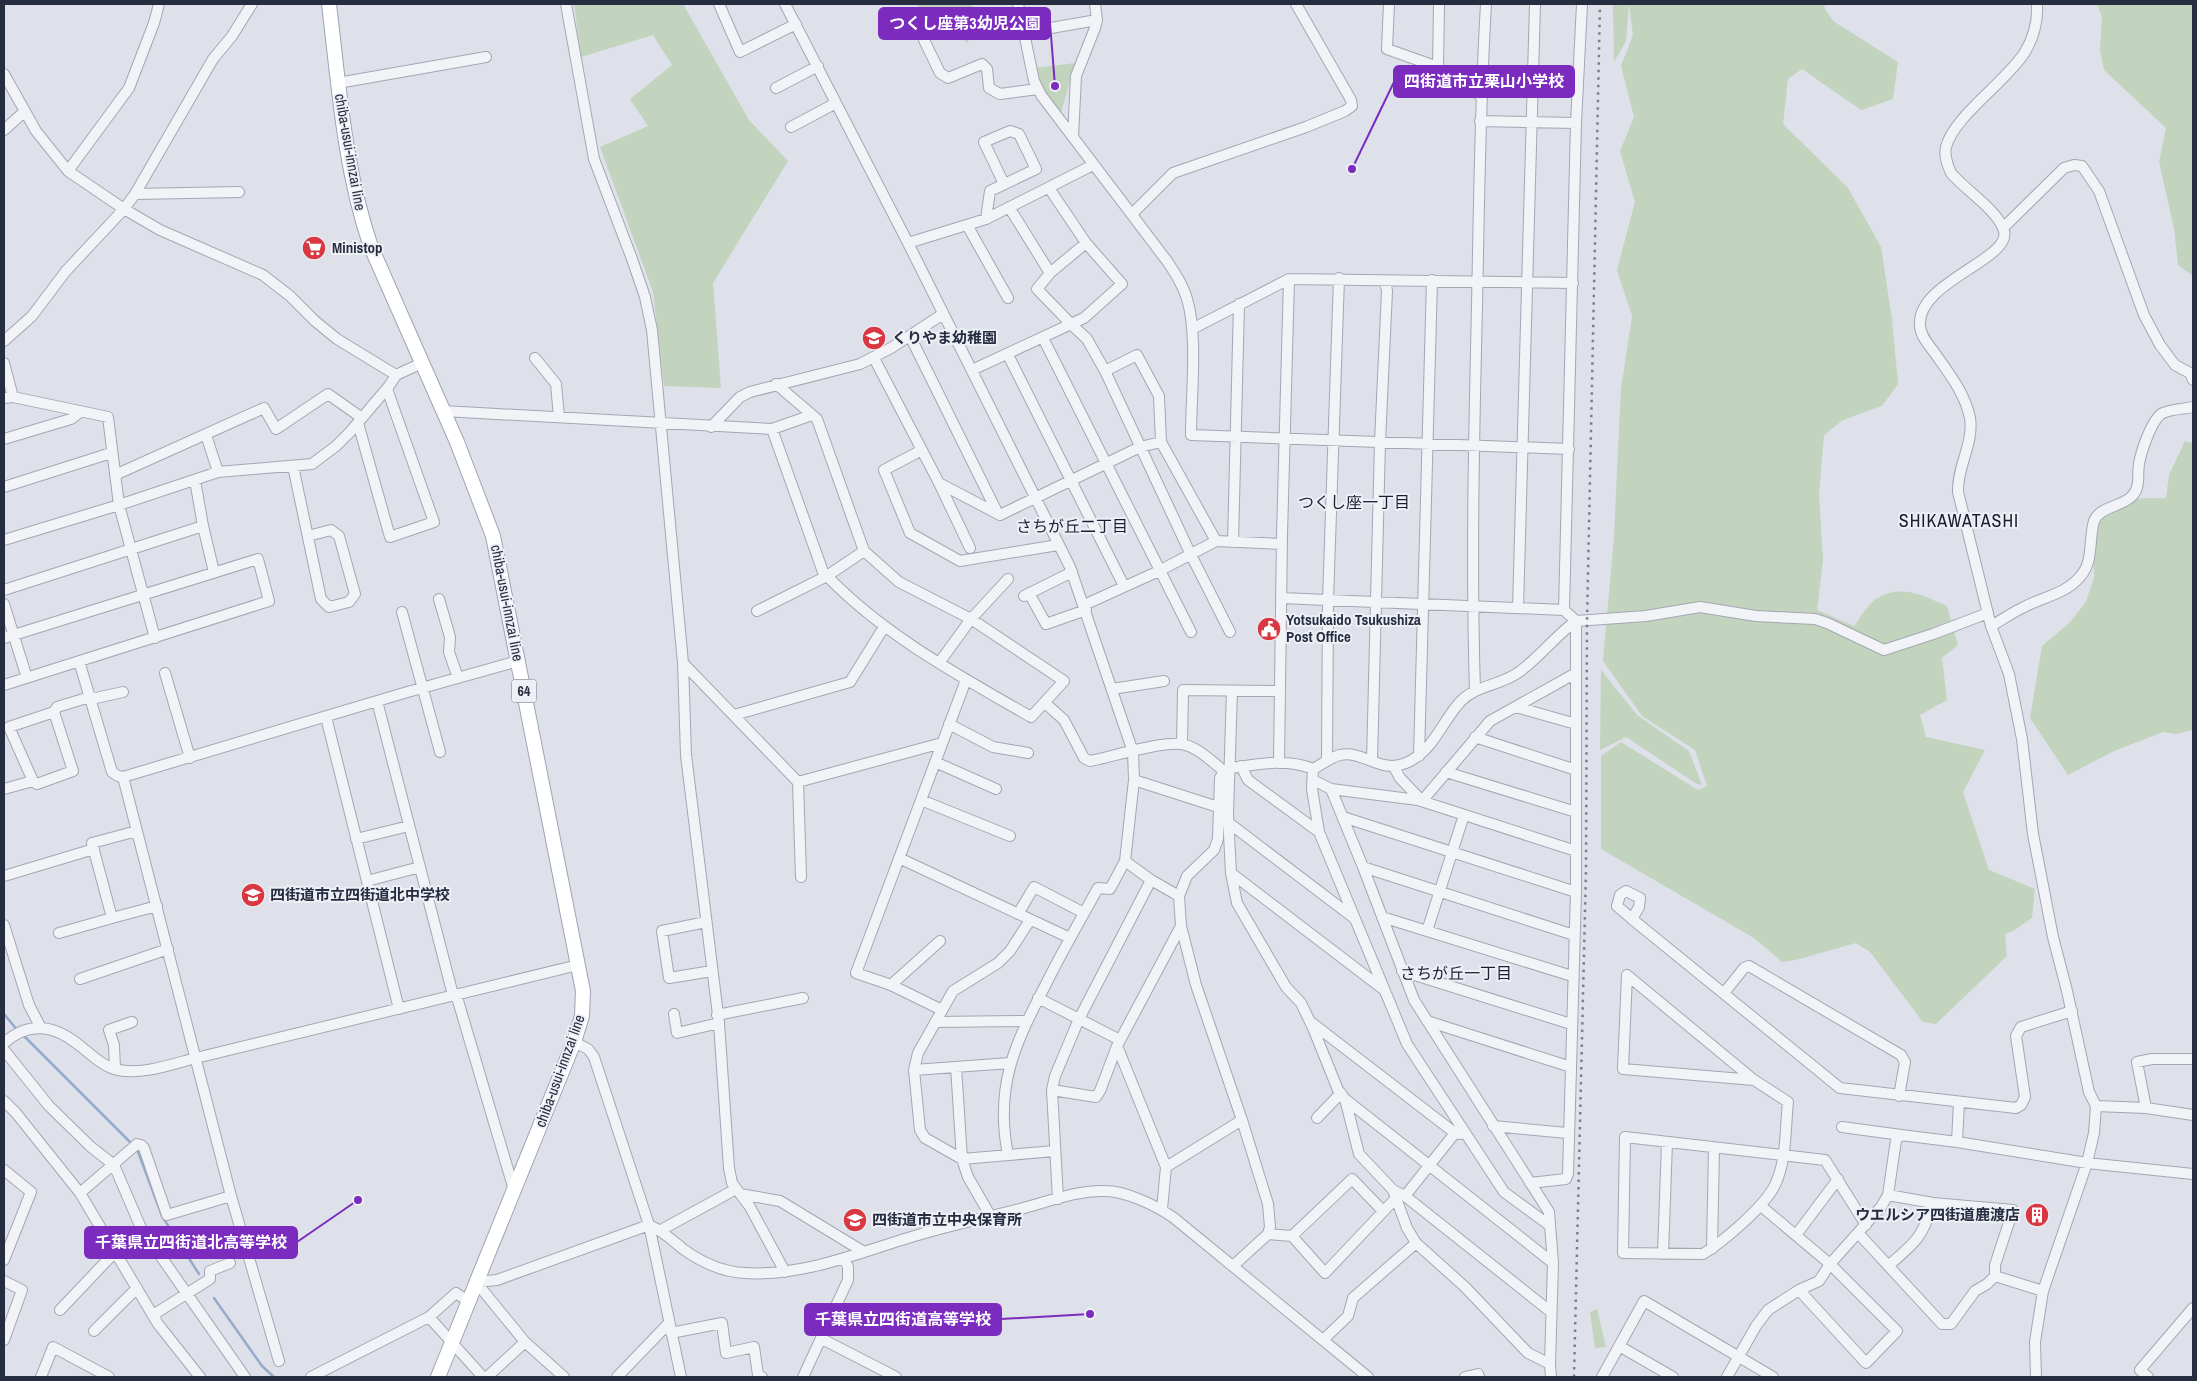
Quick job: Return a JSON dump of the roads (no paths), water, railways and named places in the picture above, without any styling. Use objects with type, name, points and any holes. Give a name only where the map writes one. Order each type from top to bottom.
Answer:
[{"type":"main road","name":"chiba-usui-innzai line","points":[[329,4],[351,173],[361,217],[371,247],[443,411],[493,536],[578,964],[584,1004],[574,1042],[438,1377]]},
{"type":"street","points":[[68,171],[129,88],[154,24],[159,4]]},
{"type":"street","points":[[4,342],[32,316],[66,271],[124,210],[136,194],[213,59],[232,36],[252,4]]},
{"type":"street","points":[[566,4],[594,159],[632,259],[652,330],[683,663],[686,755],[718,1019],[729,1168],[732,1183],[750,1207],[785,1272]]},
{"type":"street","points":[[719,4],[740,52],[796,24]]},
{"type":"street","points":[[786,4],[972,370],[1072,572],[1133,752],[1134,780],[1125,860],[1110,889],[1098,888],[1038,998],[1015,1045],[1010,1063],[1002,1118],[1008,1155]]},
{"type":"street","points":[[1018,4],[1022,33],[1034,81],[1038,89],[1179,280],[1187,299],[1192,329],[1191,435],[1569,449]]},
{"type":"street","points":[[1073,136],[1076,76],[1090,46],[1097,20],[1095,4]]},
{"type":"street","points":[[1132,214],[1173,174],[1306,127],[1346,111],[1352,106],[1347,92],[1296,4]]},
{"type":"street","points":[[1390,4],[1387,49],[1438,69],[1481,96]]},
{"type":"street","points":[[1438,69],[1439,4]]},
{"type":"street","points":[[1475,691],[1472,606],[1474,445],[1480,121],[1486,4]]},
{"type":"street","points":[[1518,608],[1535,4]]},
{"type":"street","points":[[1564,610],[1576,123],[1582,4]]},
{"type":"street","points":[[2036,1377],[2035,1342],[2043,1291],[2087,1163],[2094,1133],[2096,1106],[2089,1092],[2072,1011],[2053,937],[2033,834],[2022,739],[2009,674],[1991,626],[1958,492],[1958,484],[1969,448],[1970,418],[1957,386],[1923,336],[1920,325],[1925,306],[1941,288],[1994,252],[2004,237],[2002,228],[1989,209],[1951,173],[1946,163],[1945,154],[1954,131],[2024,54],[2036,25],[2037,4]]},
{"type":"street","points":[[1022,33],[1097,20]]},
{"type":"street","points":[[924,40],[940,73],[948,78],[982,64],[987,69],[989,88],[1000,94],[1038,89]]},
{"type":"street","points":[[338,84],[486,57]]},
{"type":"street","points":[[776,88],[818,66]]},
{"type":"street","points":[[4,74],[24,112],[48,147],[68,171],[124,210],[187,242],[263,275],[290,296],[315,321],[337,338],[396,375]]},
{"type":"street","points":[[791,127],[836,102]]},
{"type":"street","points":[[4,130],[24,112]]},
{"type":"street","points":[[1480,121],[1576,123]]},
{"type":"street","points":[[986,219],[990,191],[1036,169],[1019,134],[1010,131],[984,142],[1004,184]]},
{"type":"street","points":[[908,243],[986,219],[1093,165]]},
{"type":"street","points":[[2002,228],[2064,168],[2074,165],[2082,166],[2099,191],[2144,315],[2160,345],[2175,364],[2190,373],[2193,380]]},
{"type":"street","points":[[972,370],[1008,355],[1084,318],[1122,284],[1086,243],[1049,188]]},
{"type":"street","points":[[136,194],[239,192]]},
{"type":"street","points":[[1009,207],[1050,273]]},
{"type":"street","points":[[967,225],[1008,298]]},
{"type":"street","points":[[1086,243],[1050,273],[1037,289],[1087,339],[1105,371],[1191,555],[1230,632]]},
{"type":"street","points":[[1192,329],[1289,279],[1339,278],[1385,281],[1478,280],[1572,283]]},
{"type":"street","points":[[1327,761],[1328,600],[1339,278]]},
{"type":"street","points":[[1278,763],[1289,279]]},
{"type":"street","points":[[1419,756],[1432,280]]},
{"type":"street","points":[[1372,762],[1380,442],[1387,291],[1385,281]]},
{"type":"street","points":[[1234,542],[1239,304]]},
{"type":"street","points":[[711,427],[740,397],[750,392],[860,364],[874,358],[943,314]]},
{"type":"street","points":[[910,336],[998,514]]},
{"type":"street","points":[[1043,338],[1191,632]]},
{"type":"street","points":[[1008,355],[1124,586]]},
{"type":"street","points":[[1105,371],[1137,355],[1159,396],[1161,442],[1216,541]]},
{"type":"street","points":[[535,358],[556,384],[559,417]]},
{"type":"street","points":[[874,358],[939,483],[970,548]]},
{"type":"street","points":[[4,363],[9,397],[108,418],[119,505],[155,638]]},
{"type":"street","points":[[4,540],[218,472],[312,464],[343,440],[387,389],[396,375],[422,363]]},
{"type":"street","points":[[772,429],[823,572],[884,627],[966,680],[1031,717],[1064,681],[972,619],[899,582],[864,551],[817,419],[776,384]]},
{"type":"street","points":[[115,475],[171,448],[206,435],[264,408],[276,429],[328,394],[360,420],[390,537],[434,522],[387,389]]},
{"type":"street","points":[[1991,626],[2025,606],[2053,597],[2067,589],[2083,573],[2089,557],[2095,519],[2105,510],[2131,497],[2138,487],[2139,463],[2152,426],[2162,413],[2193,407]]},
{"type":"street","points":[[443,411],[772,429],[812,415]]},
{"type":"street","points":[[4,439],[71,420],[80,412]]},
{"type":"street","points":[[206,435],[218,472]]},
{"type":"street","points":[[939,483],[1000,515],[1140,447],[1161,442]]},
{"type":"street","points":[[922,450],[884,470],[910,534],[917,539],[960,561],[1058,545]]},
{"type":"street","points":[[4,487],[111,453]]},
{"type":"street","points":[[293,466],[321,599],[329,607],[349,602],[355,594],[339,536],[330,530],[308,536]]},
{"type":"street","points":[[195,480],[214,572]]},
{"type":"street","points":[[4,590],[203,526]]},
{"type":"street","points":[[1072,572],[1026,595],[1046,624],[1159,571],[1216,541],[1282,544]]},
{"type":"street","points":[[757,611],[827,576],[864,551]]},
{"type":"street","points":[[4,685],[269,601],[258,559],[8,636]]},
{"type":"street","points":[[939,663],[972,619],[1008,579]]},
{"type":"street","points":[[1281,598],[1564,610],[1576,620]]},
{"type":"street","points":[[439,599],[450,637],[449,652],[458,678]]},
{"type":"street","points":[[4,604],[8,636],[27,678]]},
{"type":"street","points":[[1313,769],[1338,755],[1351,755],[1394,767],[1406,764],[1419,756],[1461,702],[1475,691],[1519,672],[1576,620],[1646,616],[1700,607],[1756,616],[1815,619],[1884,650],[1934,634],[1988,613]]},
{"type":"street","points":[[402,612],[440,752]]},
{"type":"street","points":[[1530,1183],[1566,1179],[1568,1174],[1567,1133],[1571,1067],[1572,976],[1576,892],[1576,620]]},
{"type":"street","points":[[734,715],[850,682],[884,627]]},
{"type":"street","points":[[78,661],[112,772],[124,777],[518,661]]},
{"type":"street","points":[[683,663],[798,782],[801,877]]},
{"type":"street","points":[[165,673],[190,758]]},
{"type":"street","points":[[1422,801],[1490,721],[1576,673]]},
{"type":"street","points":[[942,1010],[891,985],[856,973],[966,680]]},
{"type":"street","points":[[1112,689],[1164,681]]},
{"type":"street","points":[[1182,744],[1183,690],[1280,691]]},
{"type":"street","points":[[1232,691],[1232,768],[1229,823],[1231,873],[1237,903],[1286,987],[1300,1003],[1309,1020],[1343,1096],[1359,1154],[1398,1195],[1551,1312]]},
{"type":"street","points":[[54,712],[73,771],[37,784],[33,781],[9,727],[54,712],[57,708],[90,697],[96,698],[123,692]]},
{"type":"street","points":[[377,701],[455,995],[514,1190]]},
{"type":"street","points":[[1045,703],[1064,720],[1084,758],[1090,761],[1133,752],[1141,748],[1182,744],[1232,768],[1319,832]]},
{"type":"street","points":[[1516,707],[1576,724]]},
{"type":"street","points":[[326,717],[399,1009]]},
{"type":"street","points":[[949,724],[993,747],[1028,753]]},
{"type":"street","points":[[1475,737],[1576,770]]},
{"type":"street","points":[[798,782],[942,743]]},
{"type":"street","points":[[935,762],[996,789]]},
{"type":"street","points":[[1234,1265],[1268,1234],[1270,1226],[1268,1204],[1242,1120],[1196,985],[1181,926],[1179,896],[1187,876],[1214,850],[1218,839],[1220,778],[1232,768],[1278,763],[1298,763],[1313,769]]},
{"type":"street","points":[[1394,767],[1400,778],[1422,801]]},
{"type":"street","points":[[1313,769],[1312,788],[1319,832],[1407,1044],[1504,1192],[1549,1225]]},
{"type":"street","points":[[1446,772],[1576,812]]},
{"type":"street","points":[[124,777],[231,1196],[278,1361]]},
{"type":"street","points":[[1134,780],[1218,807]]},
{"type":"street","points":[[1313,780],[1331,789],[1422,801],[1576,851]]},
{"type":"street","points":[[4,789],[33,781]]},
{"type":"street","points":[[1331,789],[1414,1000],[1549,1212],[1553,1263],[1551,1377]]},
{"type":"street","points":[[921,800],[1010,836]]},
{"type":"street","points":[[1427,931],[1464,815]]},
{"type":"street","points":[[1343,817],[1576,892]]},
{"type":"street","points":[[1229,823],[1355,918]]},
{"type":"street","points":[[356,839],[409,826]]},
{"type":"street","points":[[112,918],[92,843],[137,832]]},
{"type":"street","points":[[4,876],[94,848]]},
{"type":"street","points":[[899,858],[1070,938]]},
{"type":"street","points":[[1125,860],[1151,880],[1179,896]]},
{"type":"street","points":[[367,881],[420,867]]},
{"type":"street","points":[[1363,867],[1574,935]]},
{"type":"street","points":[[1231,873],[1384,991]]},
{"type":"street","points":[[1058,1199],[1052,1090],[1055,1076],[1079,1019],[1151,880]]},
{"type":"street","points":[[1018,914],[1034,887],[1084,913]]},
{"type":"street","points":[[58,933],[157,906]]},
{"type":"street","points":[[1382,917],[1572,976]]},
{"type":"street","points":[[1632,919],[1840,1088],[2016,1108],[2022,1105],[2025,1096],[2016,1036],[2021,1027],[2072,1011]]},
{"type":"street","points":[[1030,920],[1010,951],[998,962],[953,990],[918,1053],[914,1070],[920,1130],[925,1138],[962,1159],[1055,1151]]},
{"type":"street","points":[[706,922],[662,931],[669,978],[712,971]]},
{"type":"street","points":[[4,925],[29,1005],[41,1028]]},
{"type":"street","points":[[1052,1090],[1096,1097],[1118,1043],[1181,926]]},
{"type":"street","points":[[891,985],[940,941]]},
{"type":"street","points":[[80,979],[168,949]]},
{"type":"street","points":[[4,1043],[18,1032],[41,1028],[60,1032],[79,1044],[94,1058],[115,1069],[134,1072],[578,964]]},
{"type":"street","points":[[1724,993],[1744,968],[1749,966],[1901,1055],[1904,1062],[1899,1096]]},
{"type":"street","points":[[1402,971],[1572,1024]]},
{"type":"street","points":[[1754,1080],[1623,1068],[1627,975],[1754,1080],[1788,1102],[1783,1156],[1775,1185],[1761,1206],[1712,1249],[1703,1254],[1623,1253],[1625,1137],[1783,1156],[1824,1160],[1866,1225]]},
{"type":"street","points":[[674,1014],[677,1032],[718,1019],[803,998]]},
{"type":"street","points":[[1038,998],[1079,1019],[1118,1043],[1166,1166],[1162,1209]]},
{"type":"street","points":[[1309,1020],[1455,1133],[1467,1134]]},
{"type":"street","points":[[935,1022],[1026,1021]]},
{"type":"street","points":[[1427,1021],[1571,1067]]},
{"type":"street","points":[[115,1069],[114,1045],[109,1030],[132,1022]]},
{"type":"street","points":[[574,1042],[588,1049],[594,1057],[649,1225],[681,1377]]},
{"type":"street","points":[[4,1050],[50,1106],[91,1147],[114,1165],[141,1228],[245,1377]]},
{"type":"street","points":[[2146,1108],[2137,1062],[2152,1059],[2193,1059]]},
{"type":"street","points":[[914,1070],[1010,1063]]},
{"type":"street","points":[[956,1067],[962,1159],[968,1177],[991,1217]]},
{"type":"street","points":[[1317,1118],[1343,1096]]},
{"type":"street","points":[[1343,1096],[1553,1263]]},
{"type":"street","points":[[1957,1142],[1959,1102]]},
{"type":"street","points":[[4,1117],[6,1104]]},
{"type":"street","points":[[6,1104],[80,1193],[158,1324],[200,1377]]},
{"type":"street","points":[[2096,1106],[2146,1108],[2193,1115]]},
{"type":"street","points":[[1166,1166],[1242,1120]]},
{"type":"street","points":[[1493,1126],[1567,1133]]},
{"type":"street","points":[[1842,1127],[1957,1142],[2087,1163],[2193,1174]]},
{"type":"street","points":[[1268,1234],[1292,1236],[1325,1272],[1383,1210],[1430,1164],[1455,1133]]},
{"type":"street","points":[[1727,1377],[1756,1326],[1768,1310],[1799,1290],[1819,1281],[1830,1264],[1882,1207],[1888,1195],[1896,1140],[1901,1135]]},
{"type":"street","points":[[1663,1254],[1667,1142]]},
{"type":"street","points":[[80,1193],[135,1146],[141,1144],[167,1214],[231,1196]]},
{"type":"street","points":[[1712,1249],[1714,1148]]},
{"type":"street","points":[[4,1170],[31,1192],[4,1260]]},
{"type":"street","points":[[1292,1236],[1352,1179],[1383,1210]]},
{"type":"street","points":[[1796,1236],[1838,1179]]},
{"type":"street","points":[[476,1282],[497,1280],[649,1225],[661,1230],[685,1250],[714,1267],[745,1273],[785,1272],[844,1258],[919,1234],[1086,1192],[1105,1190],[1125,1195],[1162,1209],[1234,1265],[1368,1377]]},
{"type":"street","points":[[661,1230],[738,1192],[780,1202],[864,1252]]},
{"type":"street","points":[[1398,1195],[1407,1228],[1416,1243],[1465,1286],[1528,1353],[1550,1364]]},
{"type":"street","points":[[1888,1195],[1933,1203],[2013,1210],[1995,1265],[1995,1276]]},
{"type":"street","points":[[1888,1266],[1914,1243],[1927,1225],[1933,1203]]},
{"type":"street","points":[[1761,1206],[1830,1264],[1897,1332],[1866,1363],[1799,1290]]},
{"type":"street","points":[[1858,1233],[1942,1324],[1951,1324],[1976,1291],[1995,1276]]},
{"type":"street","points":[[1324,1340],[1348,1316],[1353,1298],[1416,1243]]},
{"type":"street","points":[[60,1310],[115,1252]]},
{"type":"street","points":[[803,1377],[848,1280],[848,1267],[844,1258]]},
{"type":"street","points":[[153,1315],[210,1279],[210,1271],[230,1263]]},
{"type":"street","points":[[1995,1276],[2043,1291]]},
{"type":"street","points":[[4,1281],[22,1290],[4,1340]]},
{"type":"street","points":[[476,1282],[525,1342],[564,1377]]},
{"type":"street","points":[[94,1331],[137,1288]]},
{"type":"street","points":[[311,1377],[429,1317],[456,1293],[469,1302]]},
{"type":"street","points":[[1602,1377],[1644,1301],[1773,1377]]},
{"type":"street","points":[[2148,1377],[2140,1370],[2193,1308]]},
{"type":"street","points":[[429,1317],[483,1377]]},
{"type":"street","points":[[617,1377],[670,1328],[722,1323],[726,1353],[754,1347],[758,1375],[762,1377]]},
{"type":"street","points":[[822,1339],[896,1377]]},
{"type":"street","points":[[487,1377],[525,1342]]},
{"type":"street","points":[[1619,1346],[1673,1377]]},
{"type":"street","points":[[41,1377],[54,1347],[109,1377]]},
{"type":"street","points":[[1465,1377],[1478,1374],[1479,1377]]},
{"type":"waterway","points":[[4,1014],[18,1031]]},
{"type":"waterway","points":[[22,1034],[133,1145]]},
{"type":"waterway","points":[[137,1149],[162,1216],[199,1274]]},
{"type":"waterway","points":[[214,1298],[262,1366],[274,1377]]},
{"type":"railway","points":[[1574,1377],[1586,869],[1587,621],[1600,4]]},
{"type":"place","name":"つくし座第3幼児公園","points":[[1055,86]]},
{"type":"place","name":"四街道市立栗山小学校","points":[[1352,169]]},
{"type":"place","name":"Ministop","points":[[314,248]]},
{"type":"place","name":"くりやま幼稚園","points":[[874,338]]},
{"type":"place","name":"Yotsukaido Tsukushiza Post Office","points":[[1269,629]]},
{"type":"place","name":"四街道市立四街道北中学校","points":[[253,895]]},
{"type":"place","name":"千葉県立四街道北高等学校","points":[[358,1200]]},
{"type":"place","name":"ウエルシア四街道鹿渡店","points":[[2037,1215]]},
{"type":"place","name":"四街道市立中央保育所","points":[[855,1220]]},
{"type":"place","name":"千葉県立四街道高等学校","points":[[1090,1314]]},
{"type":"district","name":"つくし座一丁目","points":[[1354,502]]},
{"type":"district","name":"SHIKAWATASHI","points":[[1959,521]]},
{"type":"district","name":"さちが丘二丁目","points":[[1072,526]]},
{"type":"district","name":"さちが丘一丁目","points":[[1456,973]]}]
